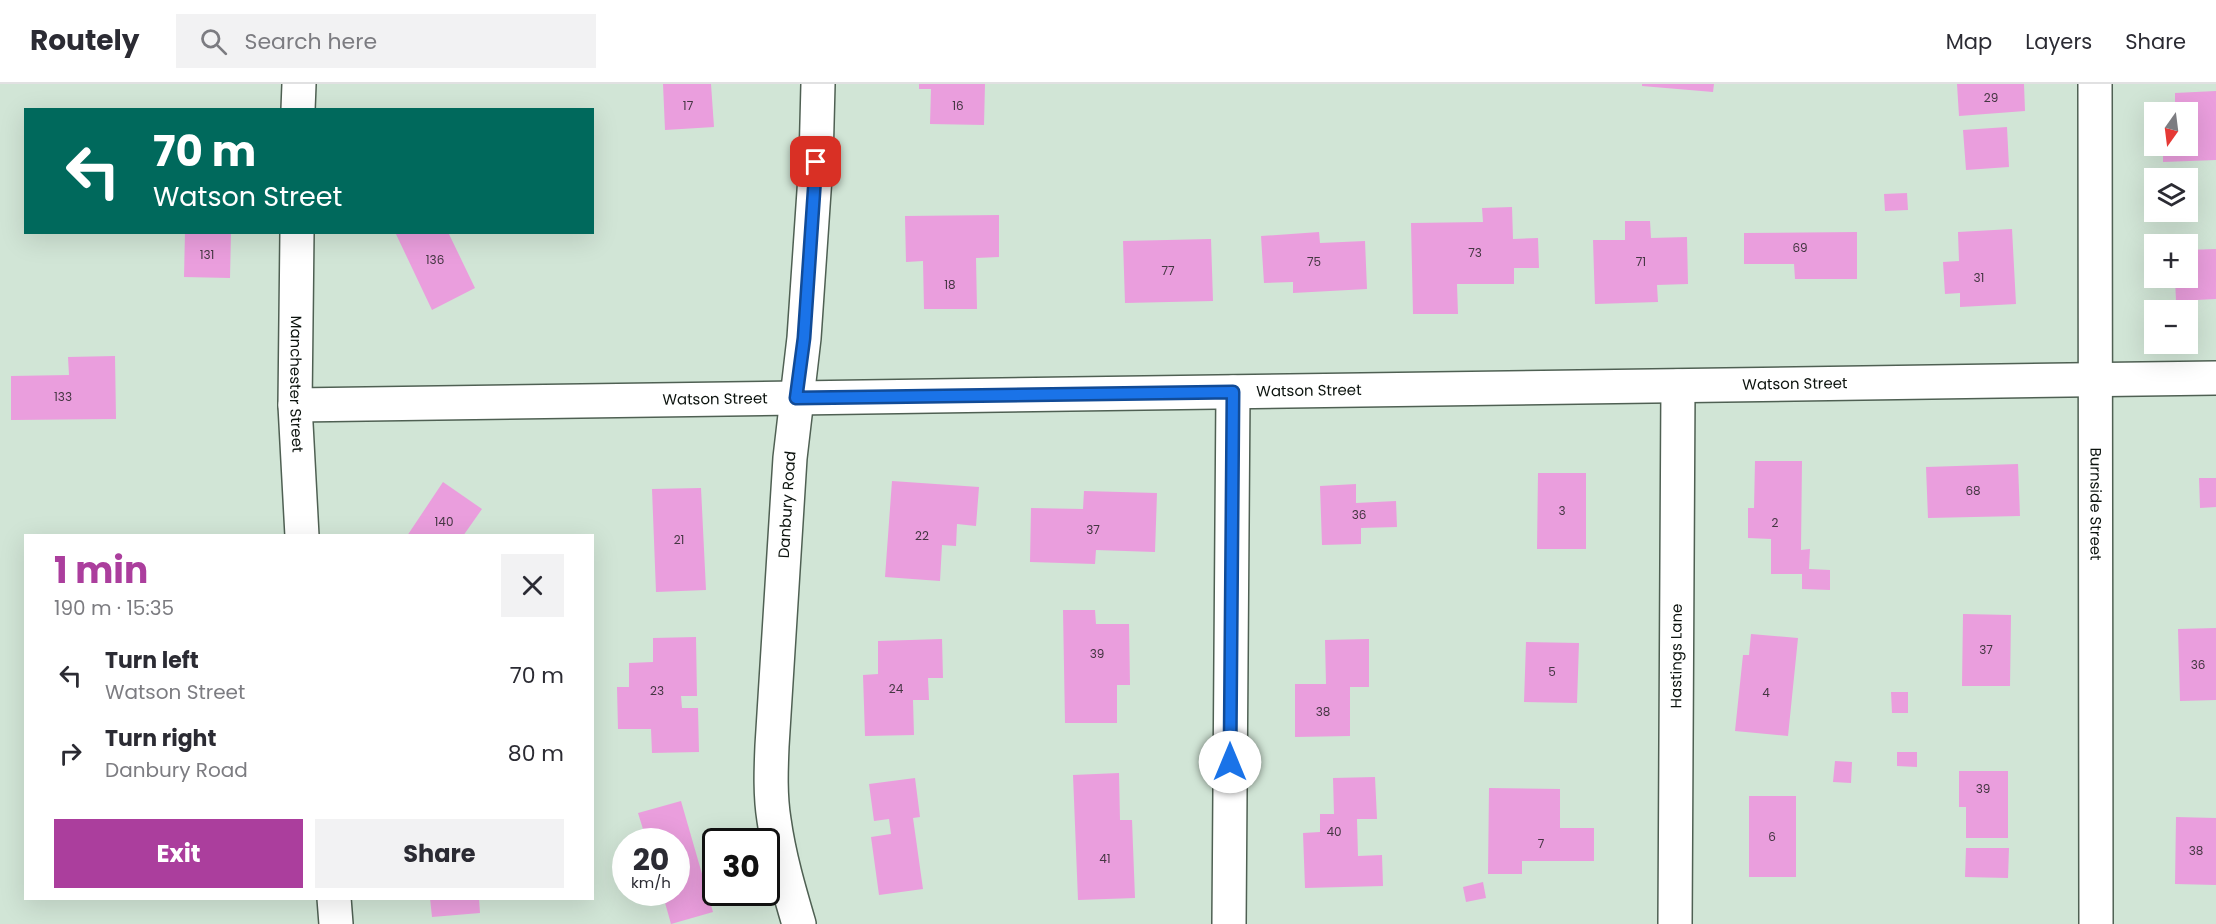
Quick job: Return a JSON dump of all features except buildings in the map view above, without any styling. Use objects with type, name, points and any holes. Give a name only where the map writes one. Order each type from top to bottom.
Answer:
[{"type":"street","points":[[298,108],[299,84]]},
{"type":"street","name":"Danbury Road","points":[[799,924],[786,882],[774,820],[771,786],[787,504],[796,398],[804,338],[816,162],[818,84]]},
{"type":"street","name":"Burnside Street","points":[[2095,84],[2096,924]]},
{"type":"street","name":"Manchester Street","points":[[297,234],[294,405],[302,534]]},
{"type":"street","name":"Watson Street","points":[[294,405],[2216,378]]},
{"type":"street","name":"Hastings Lane","points":[[1675,924],[1678,386]]},
{"type":"street","points":[[1229,924],[1233,392]]},
{"type":"street","points":[[334,900],[336,924]]},
{"type":"route","points":[[816,162],[804,338],[796,398],[1233,392],[1230,762]]}]
